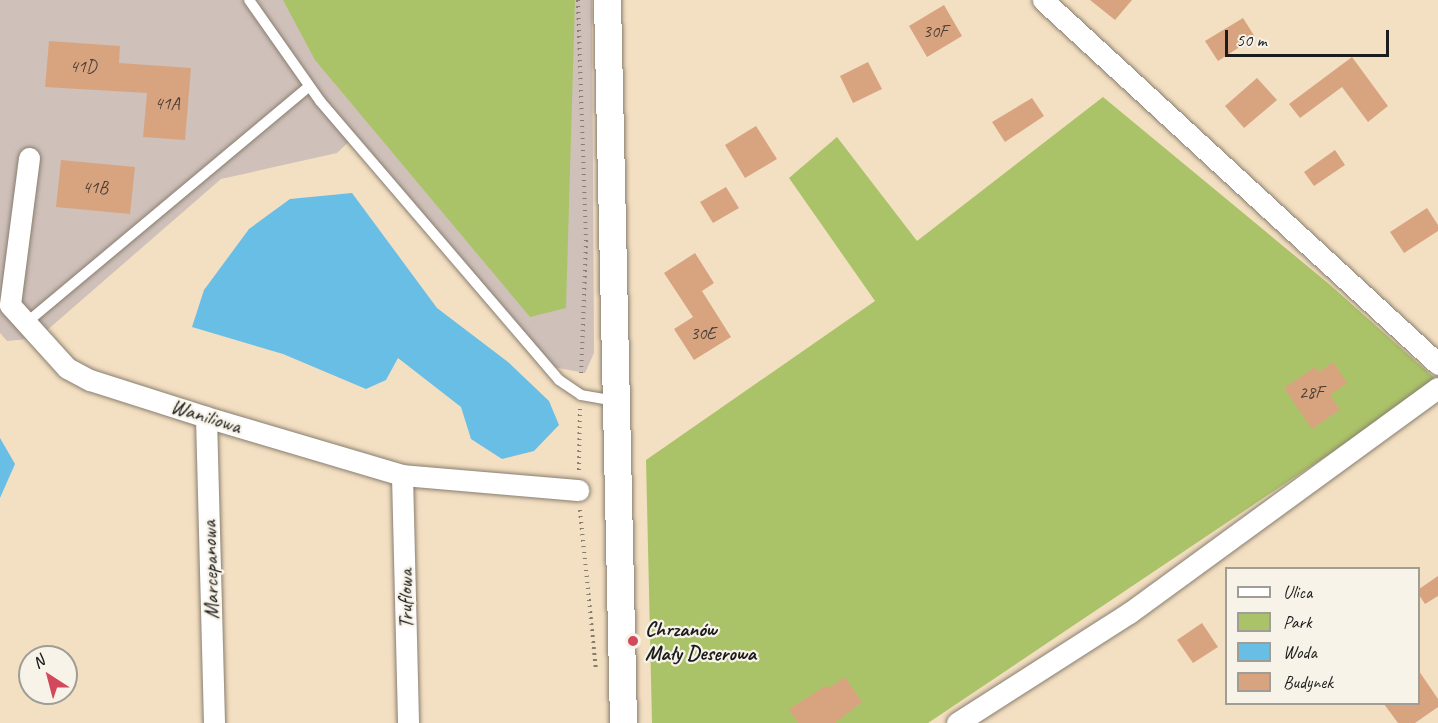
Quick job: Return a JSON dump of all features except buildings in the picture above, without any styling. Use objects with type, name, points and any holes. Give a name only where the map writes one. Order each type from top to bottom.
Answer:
[{"type":"street","points":[[607,0],[614,401],[623,723]]},
{"type":"street","points":[[1043,0],[1438,364]]},
{"type":"street","name":"Waniliowa","points":[[29,158],[10,305],[67,368],[90,380],[402,475],[578,490]]},
{"type":"street","points":[[957,723],[1129,613],[1438,388]]},
{"type":"street","name":"Marcepanowa","points":[[206,417],[214,723]]},
{"type":"street","name":"Truflowa","points":[[402,475],[408,723]]},
{"type":"lane","points":[[249,0],[309,86],[559,380],[581,395],[614,401]]},
{"type":"lane","points":[[26,323],[309,86]]},
{"type":"path","points":[[578,0],[586,240],[578,490],[596,680]]},
{"type":"shaded area","points":[[0,0],[592,0],[594,353],[585,373],[542,365],[356,135],[337,153],[221,179],[38,338],[7,341],[0,333]]},
{"type":"green space","points":[[283,0],[575,0],[566,308],[530,317],[315,60]]},
{"type":"green space","points":[[1103,97],[1329,284],[1438,381],[928,723],[652,723],[646,460],[875,301],[789,178],[837,137],[917,241]]},
{"type":"water","points":[[352,193],[437,308],[508,362],[549,401],[559,425],[534,451],[502,459],[471,439],[461,407],[398,358],[386,380],[366,389],[283,354],[192,327],[204,290],[249,229],[290,199]]},
{"type":"water","points":[[0,438],[15,464],[0,498]]},
{"type":"place","name":"Chrzanów Mały Deserowa","points":[[633,641]]}]
